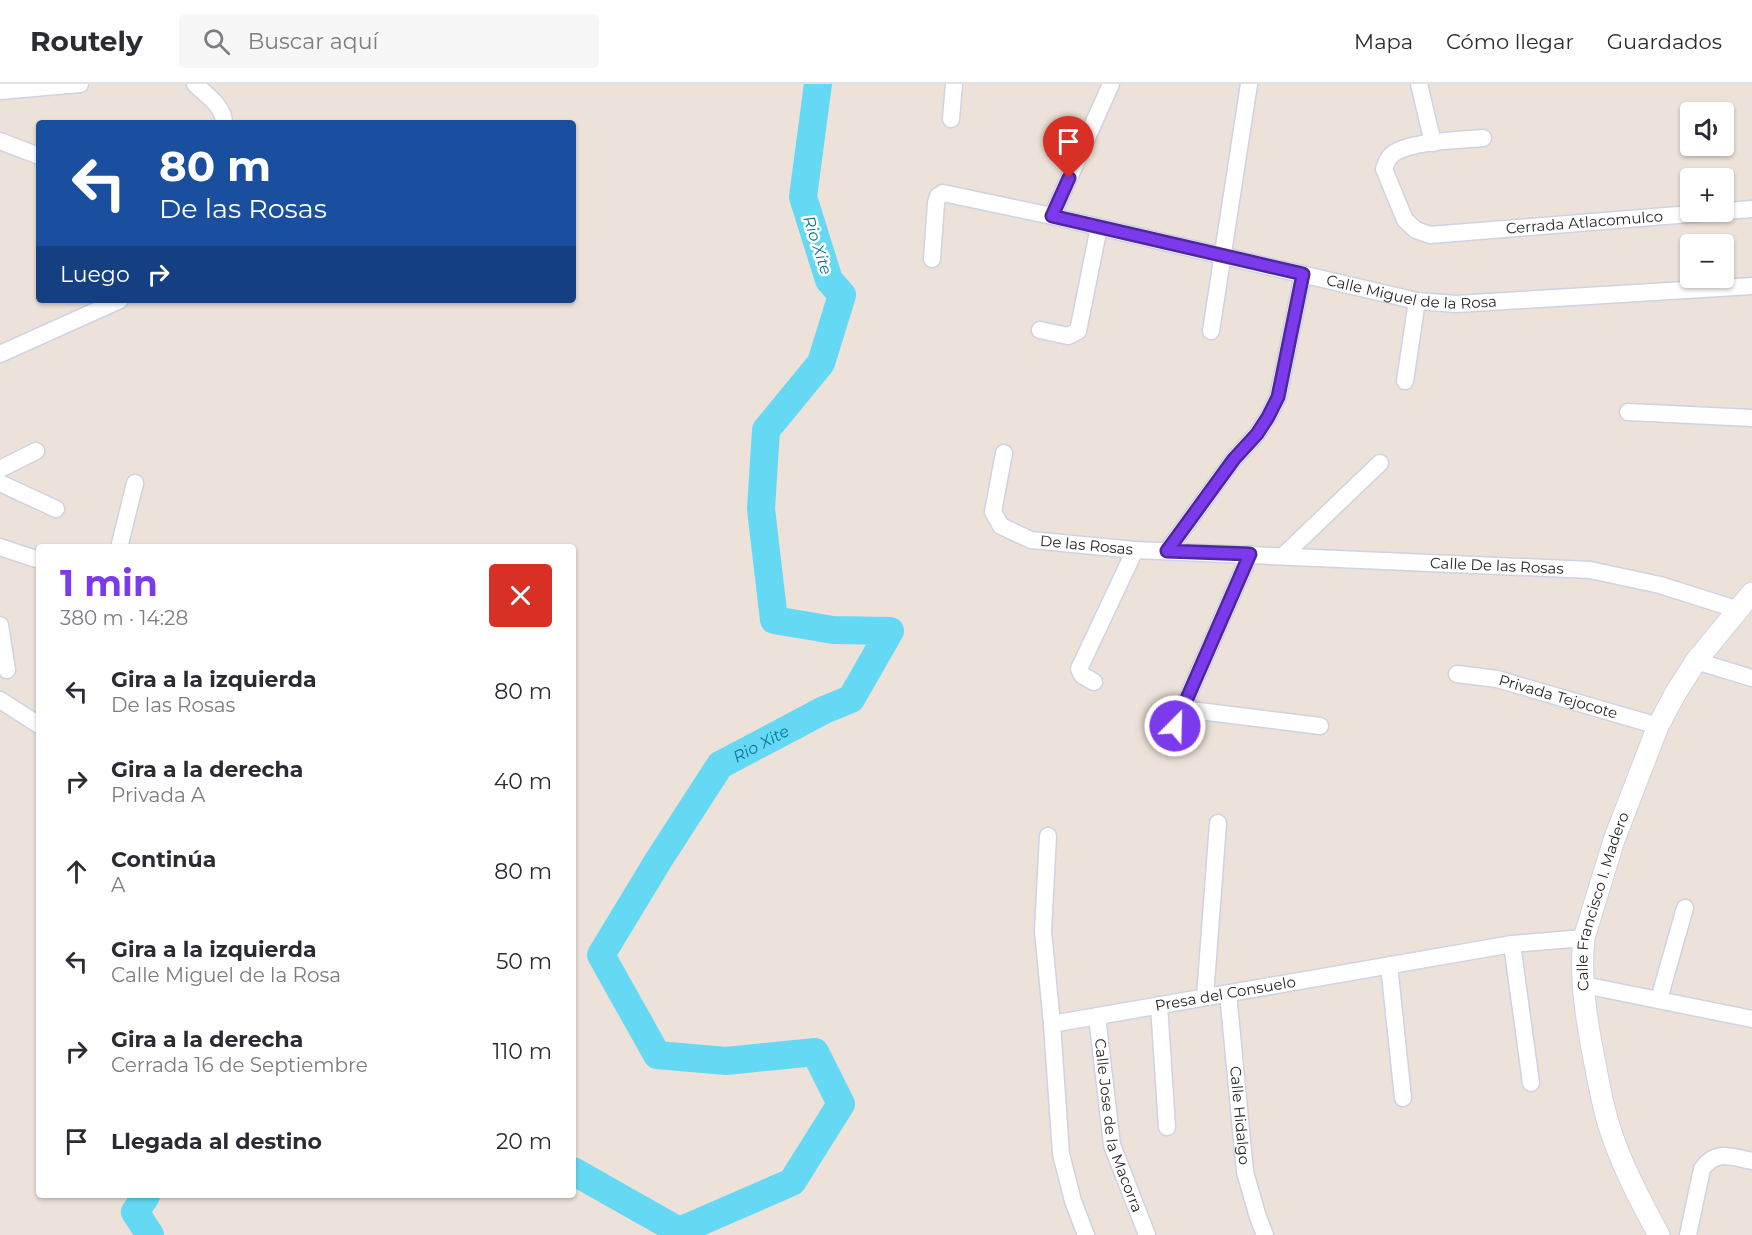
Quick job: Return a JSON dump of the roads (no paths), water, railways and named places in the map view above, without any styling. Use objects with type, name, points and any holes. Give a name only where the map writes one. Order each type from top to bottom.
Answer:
[{"type":"street","points":[[0,91],[80,84]]},
{"type":"street","points":[[195,84],[221,108],[224,120]]},
{"type":"street","points":[[951,119],[954,84]]},
{"type":"street","points":[[1052,216],[1111,84]]},
{"type":"street","points":[[1211,331],[1249,84]]},
{"type":"street","points":[[1419,84],[1432,143],[1483,138]]},
{"type":"street","points":[[0,141],[36,155]]},
{"type":"street","name":"Cerrada Atlacomulco","points":[[1432,143],[1393,153],[1386,161],[1384,169],[1405,220],[1416,230],[1430,235],[1752,209]]},
{"type":"street","name":"Calle Miguel de la Rosa","points":[[932,259],[934,213],[938,196],[943,193],[1417,301],[1456,304],[1752,286]]},
{"type":"street","points":[[1040,330],[1068,336],[1078,331],[1099,227]]},
{"type":"street","points":[[1167,551],[1234,459],[1257,434],[1278,397],[1303,274]]},
{"type":"street","points":[[1406,381],[1417,301]]},
{"type":"street","points":[[0,354],[113,303]]},
{"type":"street","points":[[1628,412],[1752,418]]},
{"type":"street","points":[[0,469],[36,451]]},
{"type":"street","name":"De las Rosas","points":[[1004,453],[993,512],[1001,526],[1031,540],[1135,550],[1250,554]]},
{"type":"street","points":[[1284,555],[1380,463]]},
{"type":"street","points":[[0,483],[56,509]]},
{"type":"street","points":[[120,544],[135,483]]},
{"type":"street","points":[[0,547],[36,559]]},
{"type":"street","points":[[1094,682],[1082,675],[1079,669],[1135,550]]},
{"type":"street","points":[[1175,726],[1250,554]]},
{"type":"street","name":"Calle De las Rosas","points":[[1250,554],[1590,570],[1660,585],[1739,610]]},
{"type":"street","name":"Calle Francisco I. Madero","points":[[1659,1235],[1642,1205],[1611,1131],[1599,1085],[1584,985],[1582,953],[1584,938],[1614,840],[1658,726],[1696,662],[1752,593]]},
{"type":"street","points":[[0,625],[4,659]]},
{"type":"street","points":[[1696,662],[1752,678]]},
{"type":"street","name":"Privada Tejocote","points":[[1457,674],[1497,680],[1658,726]]},
{"type":"street","points":[[0,700],[36,723]]},
{"type":"street","points":[[1183,709],[1320,726]]},
{"type":"street","points":[[1205,997],[1218,823]]},
{"type":"street","points":[[1048,836],[1043,931],[1061,1154],[1073,1201],[1086,1235]]},
{"type":"street","points":[[1659,999],[1685,908]]},
{"type":"street","name":"Presa del Consuelo","points":[[1052,1024],[1512,944],[1584,938]]},
{"type":"street","points":[[1512,944],[1531,1083]]},
{"type":"street","points":[[1389,965],[1403,1098]]},
{"type":"street","points":[[1584,985],[1752,1020]]},
{"type":"street","name":"Calle Hidalgo","points":[[1228,993],[1245,1173],[1265,1235]]},
{"type":"street","points":[[1159,1005],[1167,1127]]},
{"type":"street","name":"Calle Jose de la Macorra","points":[[1097,1016],[1112,1145],[1147,1235]]},
{"type":"street","points":[[1688,1235],[1702,1169],[1708,1161],[1714,1157],[1723,1156],[1752,1161]]},
{"type":"waterway","name":"Rio Xite","points":[[576,1173],[679,1231],[792,1182],[841,1104],[815,1052],[726,1061],[657,1055],[601,955],[720,765],[824,710],[851,699],[890,631],[833,630],[774,620],[761,509],[766,430],[821,363],[842,295],[829,280],[803,197],[818,84]]},
{"type":"waterway","name":"Rio Xite","points":[[145,1198],[135,1212],[150,1235]]}]
